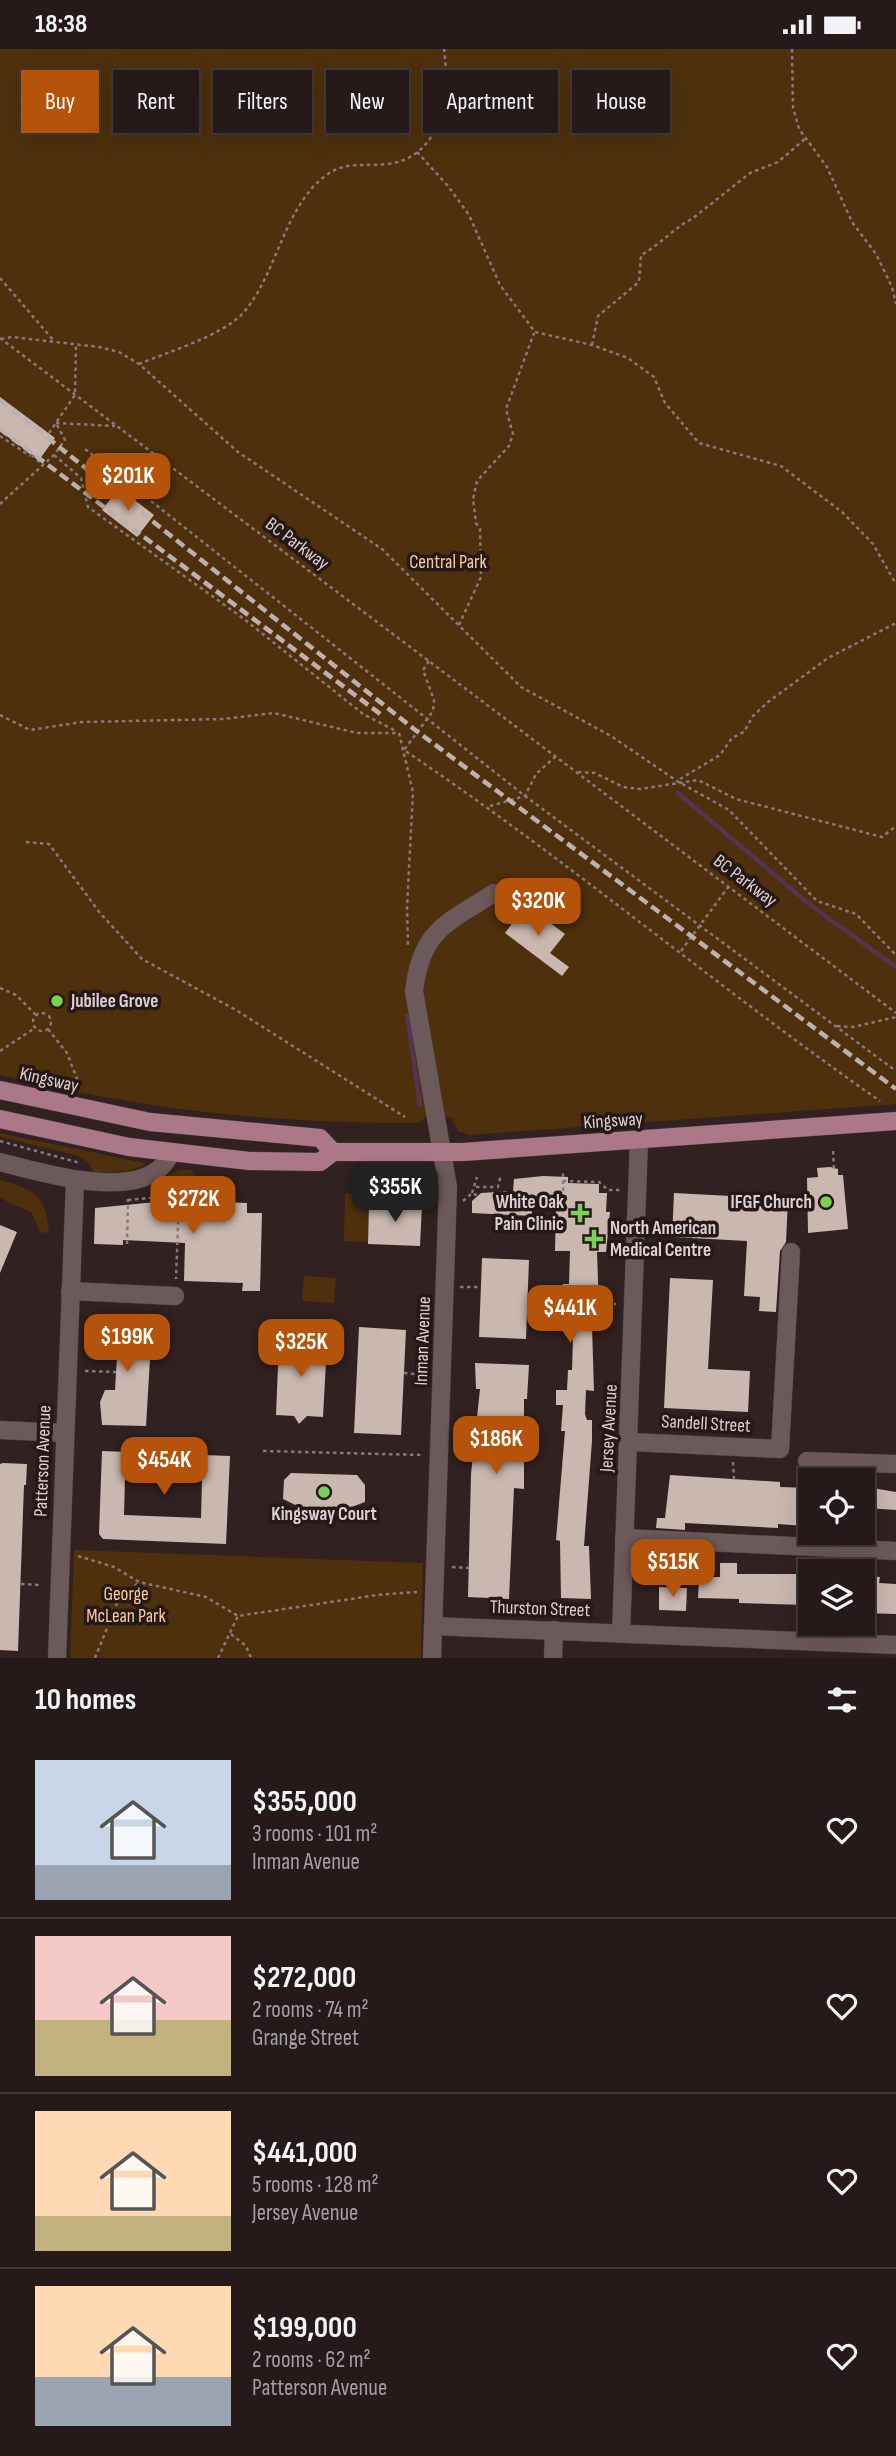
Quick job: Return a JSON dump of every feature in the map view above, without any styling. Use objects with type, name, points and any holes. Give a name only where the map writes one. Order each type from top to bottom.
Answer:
[{"type":"main road","name":"Kingsway","points":[[0,1090],[150,1122],[320,1138],[333,1152]]},
{"type":"main road","name":"Kingsway","points":[[0,1119],[128,1147],[249,1161],[320,1162],[333,1152],[443,1152],[896,1121]]},
{"type":"street","points":[[417,962],[429,938],[495,893]]},
{"type":"street","name":"Inman Avenue","points":[[417,962],[414,991],[443,1152],[449,1212],[432,1658]]},
{"type":"street","name":"Jersey Avenue","points":[[621,1633],[639,1140]]},
{"type":"street","points":[[0,1163],[138,1179],[160,1169],[172,1152]]},
{"type":"street","name":"Patterson Avenue","points":[[57,1658],[70,1291],[79,1174]]},
{"type":"street","name":"Sandell Street","points":[[630,1442],[780,1449],[791,1252]]},
{"type":"street","points":[[70,1291],[175,1296]]},
{"type":"street","points":[[0,1430],[64,1433]]},
{"type":"street","points":[[807,1461],[896,1464]]},
{"type":"street","points":[[624,1538],[896,1551]]},
{"type":"street","name":"Thurston Street","points":[[433,1626],[896,1645]]},
{"type":"street","points":[[554,1630],[554,1658]]},
{"type":"path","points":[[139,364],[229,323],[243,313],[259,289],[288,225],[312,188],[330,170],[346,165],[405,160],[417,152],[440,122],[445,104],[444,49]]},
{"type":"path","points":[[792,49],[793,107],[799,129],[827,167],[852,222],[876,254],[892,287],[896,304]]},
{"type":"path","points":[[592,345],[598,316],[639,282],[641,255],[669,238],[681,224],[692,219],[750,173],[778,162],[806,138]]},
{"type":"path","points":[[417,152],[470,215],[500,285],[534,332],[592,345],[628,358],[654,377],[665,403],[698,443],[781,466],[802,479],[842,512],[873,544],[896,584]]},
{"type":"path","points":[[0,278],[54,341]]},
{"type":"path","points":[[459,625],[481,577],[480,529],[476,523],[473,499],[477,481],[509,446],[513,434],[506,409],[534,332]]},
{"type":"path","points":[[0,338],[54,341],[119,352],[139,364],[238,452],[382,549],[521,687],[611,736],[677,781],[698,780],[736,799],[883,837],[896,826]]},
{"type":"path","name":"BC Parkway","points":[[0,338],[729,886],[896,1015]]},
{"type":"path","points":[[49,433],[75,395],[76,346]]},
{"type":"path","points":[[56,423],[116,426]]},
{"type":"path","points":[[0,504],[43,466],[65,440],[56,423]]},
{"type":"path","points":[[0,436],[43,466]]},
{"type":"path","points":[[85,449],[525,796],[896,1071]]},
{"type":"path","points":[[54,455],[81,478],[88,507],[244,619],[363,714],[399,733],[413,792],[407,941],[417,962]]},
{"type":"path","points":[[677,781],[720,755],[732,738],[744,732],[753,716],[768,702],[828,658],[896,623]]},
{"type":"path","points":[[404,750],[429,720],[435,700],[423,670],[429,661]]},
{"type":"path","points":[[0,715],[30,730],[82,722],[232,719],[274,713],[357,733],[399,733]]},
{"type":"path","points":[[404,750],[489,807],[880,1101]]},
{"type":"path","points":[[489,807],[525,796],[536,774],[556,756]]},
{"type":"path","name":"BC Parkway","points":[[578,772],[594,773],[623,787],[640,789],[677,781],[729,810],[817,901],[856,914],[896,955]]},
{"type":"path","points":[[26,842],[49,844],[100,913],[142,959],[236,1010],[405,1117]]},
{"type":"path","points":[[680,953],[729,886]]},
{"type":"path","points":[[0,988],[16,995],[36,1015]]},
{"type":"path","points":[[44,1013],[49,1016],[51,1024],[48,1028],[35,1028],[33,1020],[36,1015],[44,1013]]},
{"type":"path","points":[[836,1026],[853,1027],[896,1015]]},
{"type":"path","points":[[0,1051],[35,1028]]},
{"type":"path","points":[[48,1028],[67,1053],[81,1089]]},
{"type":"path","points":[[0,1141],[77,1160],[79,1174]]},
{"type":"path","points":[[833,1151],[834,1169]]},
{"type":"path","points":[[562,1191],[563,1171]]},
{"type":"path","points":[[476,1187],[498,1187],[501,1175]]},
{"type":"path","points":[[463,1201],[476,1187],[477,1177]]},
{"type":"path","points":[[201,1202],[202,1178]]},
{"type":"path","points":[[563,1181],[599,1182],[608,1190],[620,1190]]},
{"type":"path","points":[[401,1182],[400,1202],[424,1201],[435,1209]]},
{"type":"path","points":[[472,1193],[478,1196]]},
{"type":"path","points":[[127,1244],[128,1200],[179,1195],[175,1296]]},
{"type":"path","points":[[460,1287],[481,1287]]},
{"type":"path","points":[[600,1304],[616,1304]]},
{"type":"path","points":[[81,1371],[116,1372]]},
{"type":"path","points":[[404,1373],[429,1375]]},
{"type":"path","points":[[454,1428],[474,1429]]},
{"type":"path","points":[[262,1451],[425,1455]]},
{"type":"path","points":[[733,1462],[734,1480]]},
{"type":"path","points":[[75,1556],[114,1567],[139,1582],[206,1597],[238,1616],[377,1595],[421,1592]]},
{"type":"path","points":[[449,1567],[469,1568]]},
{"type":"path","points":[[95,1658],[118,1601],[139,1582]]},
{"type":"path","points":[[21,1584],[39,1585]]},
{"type":"path","points":[[218,1658],[238,1616]]},
{"type":"path","points":[[231,1634],[246,1646],[251,1658]]},
{"type":"green space","name":"Central Park","points":[[0,49],[896,49],[896,1104],[469,1135],[458,1131],[451,1117],[428,1115],[418,1123],[259,1117],[157,1106],[0,1075]]},
{"type":"green space","points":[[0,1133],[145,1165],[128,1171],[94,1173],[89,1163],[79,1156],[0,1137]]},
{"type":"green space","points":[[179,1170],[190,1170],[196,1175],[162,1188],[167,1177]]},
{"type":"green space","points":[[0,1180],[22,1187],[36,1196],[45,1210],[49,1233],[40,1232],[32,1213],[0,1198]]},
{"type":"green space","points":[[345,1194],[369,1194],[368,1242],[344,1241]]},
{"type":"green space","points":[[304,1276],[336,1278],[334,1303],[302,1301]]},
{"type":"green space","name":"George McLean Park","points":[[74,1550],[423,1563],[421,1658],[70,1658]]},
{"type":"building","points":[[0,397],[55,438],[39,460],[0,431]]},
{"type":"building","points":[[119,488],[154,515],[137,537],[102,510]]},
{"type":"building","points":[[526,905],[565,934],[550,953],[569,967],[562,976],[505,933]]},
{"type":"building","points":[[817,1168],[838,1169],[838,1175],[843,1175],[848,1229],[808,1233],[807,1178],[818,1177]]},
{"type":"building","points":[[568,1177],[568,1183],[599,1184],[599,1193],[607,1193],[606,1212],[610,1212],[606,1252],[597,1252],[599,1307],[597,1327],[592,1327],[594,1391],[586,1390],[585,1414],[587,1420],[592,1420],[592,1441],[584,1546],[589,1546],[591,1599],[561,1598],[560,1541],[556,1540],[565,1431],[561,1431],[563,1405],[556,1405],[556,1390],[567,1390],[568,1370],[572,1370],[573,1337],[567,1337],[567,1320],[563,1320],[563,1284],[569,1284],[570,1251],[555,1251],[556,1206],[532,1205],[532,1216],[472,1213],[472,1201],[481,1193],[513,1191],[514,1179]]},
{"type":"building","points":[[674,1193],[788,1199],[786,1242],[780,1251],[776,1312],[759,1311],[760,1297],[744,1296],[747,1241],[672,1237]]},
{"type":"building","points":[[176,1200],[247,1203],[247,1213],[262,1213],[260,1291],[242,1291],[243,1283],[184,1281],[185,1243],[123,1240],[123,1245],[94,1244],[95,1208]]},
{"type":"building","points":[[369,1202],[422,1205],[420,1246],[368,1244]]},
{"type":"building","points":[[0,1225],[17,1232],[0,1273]]},
{"type":"building","points":[[482,1258],[529,1260],[526,1339],[479,1337]]},
{"type":"building","points":[[670,1278],[713,1280],[708,1369],[750,1371],[748,1412],[664,1408]]},
{"type":"building","points":[[105,1322],[152,1326],[146,1426],[102,1425],[100,1402],[105,1390],[115,1390],[117,1357],[106,1357],[102,1344]]},
{"type":"building","points":[[359,1327],[406,1330],[401,1435],[354,1433]]},
{"type":"building","points":[[279,1340],[327,1343],[323,1417],[307,1416],[299,1424],[294,1416],[276,1415]]},
{"type":"building","points":[[475,1363],[529,1365],[527,1399],[524,1399],[524,1489],[514,1488],[509,1599],[468,1597],[471,1474],[480,1389],[476,1389]]},
{"type":"building","points":[[102,1451],[230,1456],[226,1544],[103,1539],[99,1534]],"holes":[[[125,1477],[202,1480],[201,1518],[124,1515]]]},
{"type":"building","points":[[0,1464],[27,1464],[18,1651],[0,1650]]},
{"type":"building","name":"Kingsway Court","points":[[291,1473],[357,1475],[365,1485],[365,1502],[322,1518],[283,1499],[284,1480]]},
{"type":"building","points":[[670,1475],[780,1482],[780,1487],[798,1488],[798,1525],[778,1524],[778,1528],[685,1523],[685,1530],[656,1528],[657,1518],[665,1518]]},
{"type":"building","points":[[875,1488],[896,1492],[896,1510],[875,1509]]},
{"type":"building","points":[[720,1563],[737,1563],[737,1574],[798,1574],[798,1605],[739,1603],[739,1599],[698,1598],[699,1577],[720,1577]]},
{"type":"building","points":[[875,1577],[880,1577],[879,1583],[896,1584],[896,1614],[875,1613]]},
{"type":"building","points":[[659,1587],[687,1588],[686,1611],[659,1610]]},
{"type":"waterway","points":[[678,793],[809,904],[896,967]]},
{"type":"waterway","points":[[407,1015],[420,1105]]},
{"type":"railway","points":[[0,400],[414,729],[896,1089]]},
{"type":"railway","points":[[0,429],[383,716]]},
{"type":"place","name":"Jubilee Grove","points":[[57,1001]]},
{"type":"place","name":"IFGF Church","points":[[826,1202]]},
{"type":"place","name":"White Oak Pain Clinic","points":[[580,1213]]},
{"type":"place","name":"North American Medical Centre","points":[[594,1239]]},
{"type":"place","name":"Kingsway Court","points":[[324,1492]]}]
